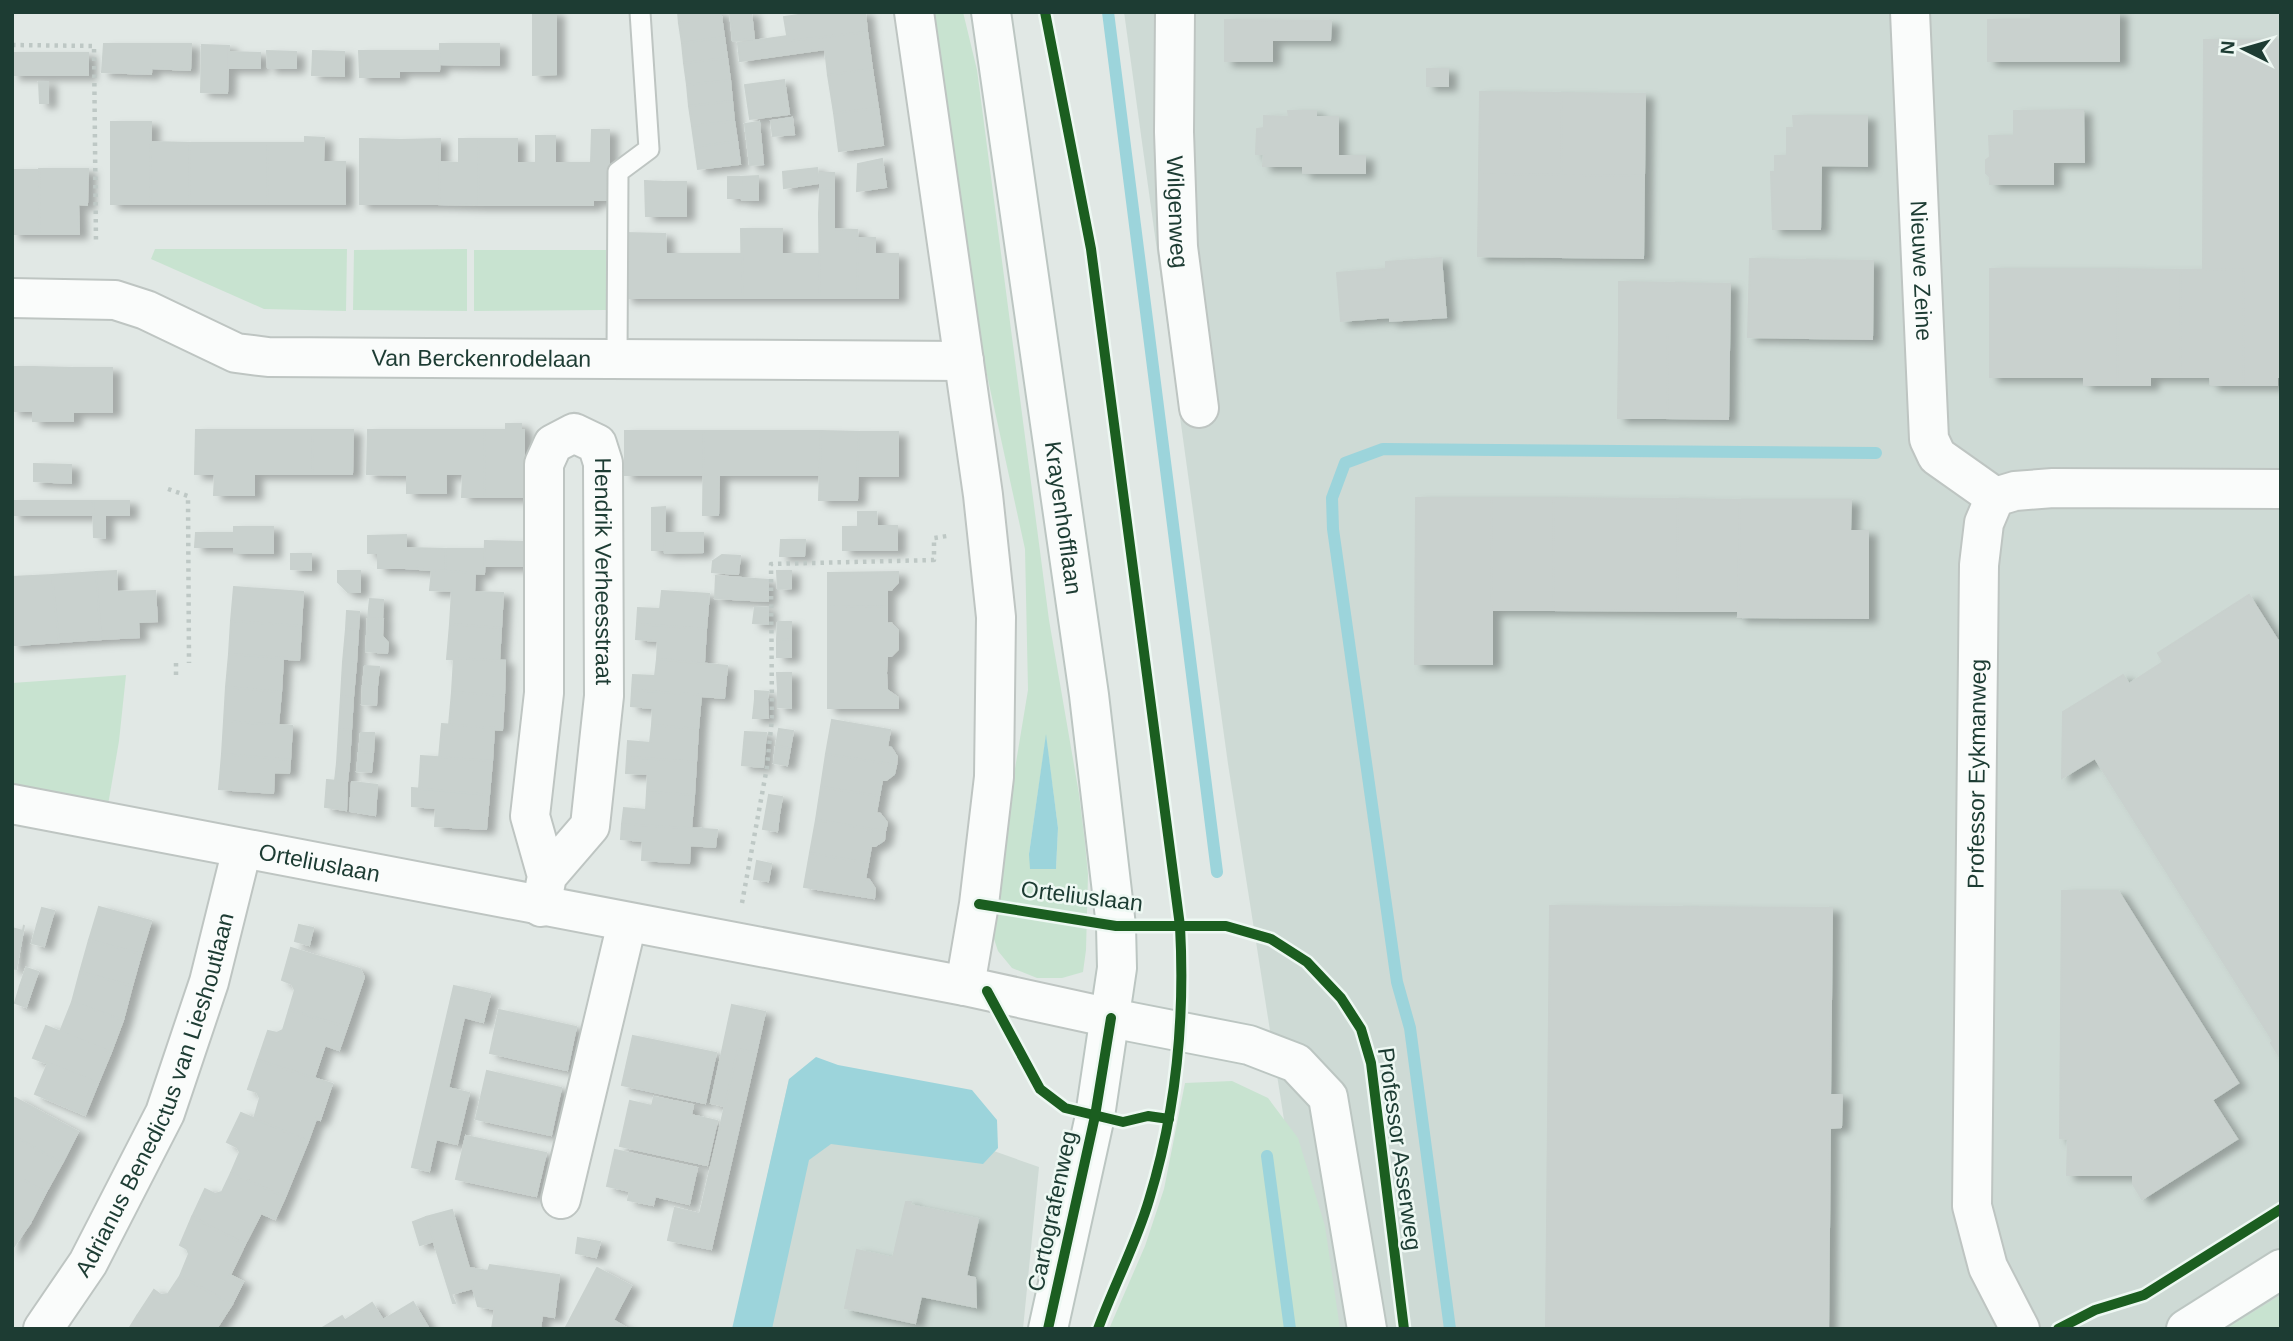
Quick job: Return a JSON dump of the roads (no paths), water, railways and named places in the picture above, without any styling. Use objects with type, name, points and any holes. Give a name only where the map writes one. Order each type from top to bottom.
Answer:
[{"type":"street","points":[[914,12],[964,361],[996,617],[994,777],[979,904],[965,986]]},
{"type":"street","name":"Wilgenweg","points":[[1175,12],[1174,132],[1178,247],[1199,408]]},
{"type":"street","name":"Nieuwe Zeine","points":[[1910,12],[1929,439],[1937,456],[1995,497]]},
{"type":"street","name":"Krayenhofflaan","points":[[991,14],[1089,695],[1116,926],[1117,968],[1111,1018]]},
{"type":"street","name":"Van Berckenrodelaan","points":[[12,298],[115,300],[146,310],[236,353],[251,356],[964,361]]},
{"type":"street","name":"Hendrik Verheesstraat","points":[[574,433],[597,444],[603,463],[604,696],[590,826],[544,891],[530,816],[544,693],[544,464],[553,444],[574,433]]},
{"type":"street","points":[[1995,497],[2015,491],[2053,488],[2281,489]]},
{"type":"street","name":"Professor Eykmanweg","points":[[1995,497],[1984,523],[1979,565],[1972,1206],[1988,1267],[2020,1329]]},
{"type":"street","name":"Orteliuslaan","points":[[12,804],[242,849],[544,891],[627,923],[965,986],[1111,1018]]},
{"type":"street","name":"Adrianus Benedictus van Lieshoutlaan","points":[[43,1329],[88,1263],[165,1113],[209,982],[242,849]]},
{"type":"street","points":[[561,1199],[627,923]]},
{"type":"street","points":[[1111,1018],[1249,1045],[1296,1063],[1328,1097],[1367,1329]]},
{"type":"street","name":"Cartografenweg","points":[[1048,1329],[1095,1116],[1111,1018]]},
{"type":"street","points":[[2186,1329],[2281,1269]]},
{"type":"lane","points":[[617,358],[618,172],[649,149],[640,12]]},
{"type":"water","points":[[1046,734],[1058,828],[1056,869],[1030,869],[1029,854]]},
{"type":"water","points":[[816,1057],[838,1065],[972,1090],[997,1120],[998,1148],[983,1164],[831,1144],[809,1160],[772,1329],[732,1329],[789,1079]]},
{"type":"waterway","points":[[1108,12],[1217,872]]},
{"type":"waterway","points":[[1450,1329],[1410,1028],[1397,982],[1333,529],[1332,498],[1345,463],[1383,449],[1876,453]]},
{"type":"waterway","points":[[1267,1156],[1290,1329]]}]
